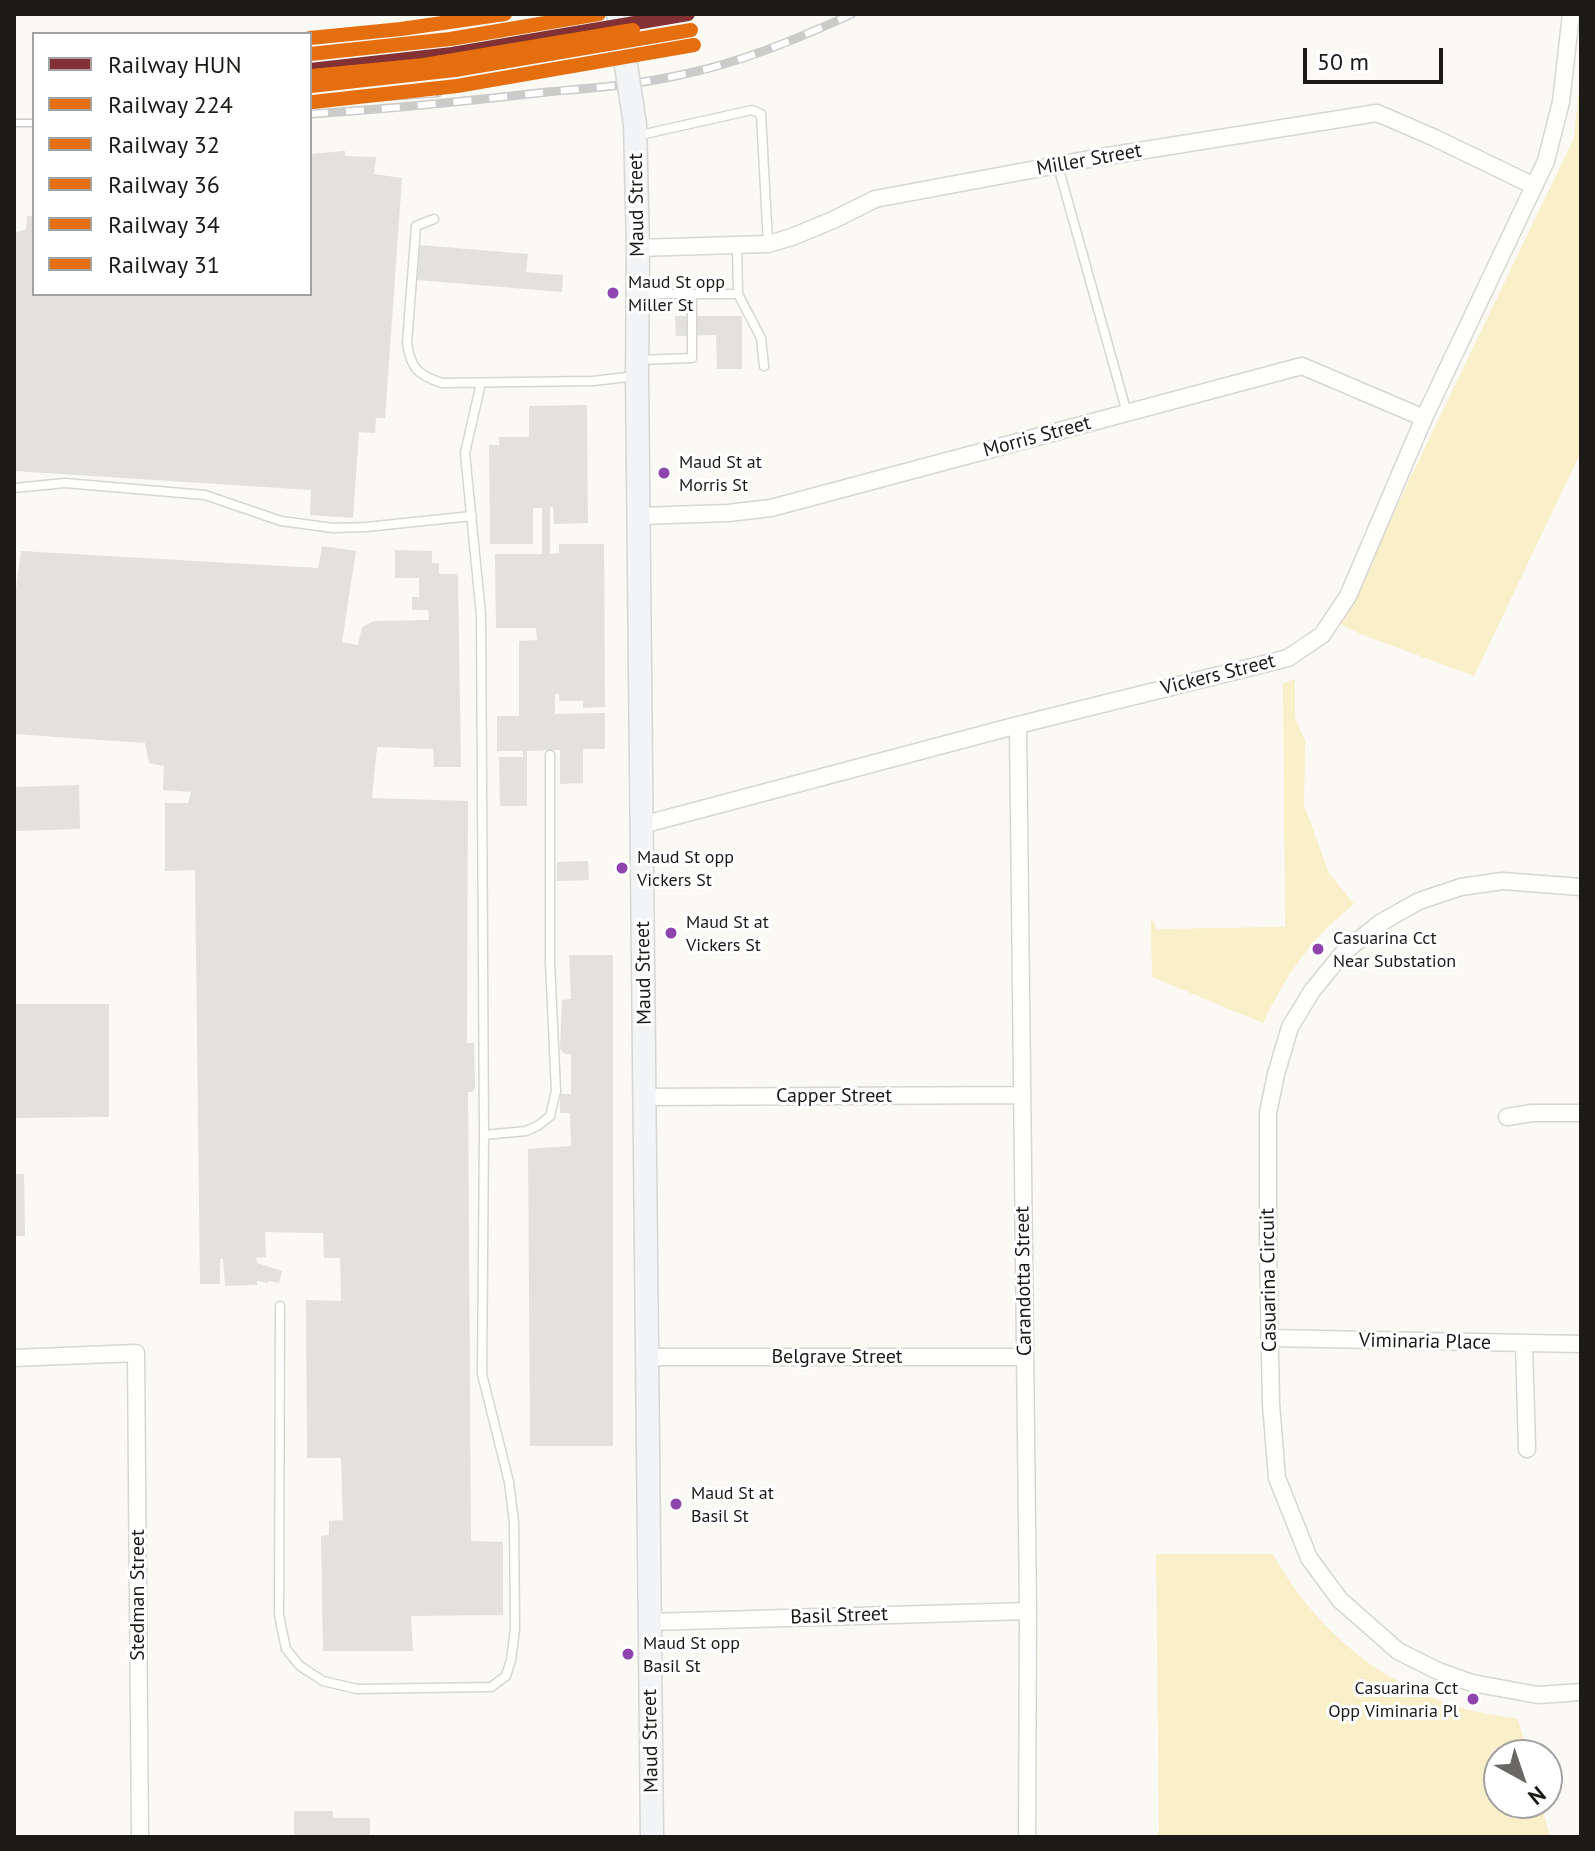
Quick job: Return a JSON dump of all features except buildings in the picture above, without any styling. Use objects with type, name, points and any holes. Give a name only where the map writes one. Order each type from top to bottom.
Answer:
[{"type":"main road","name":"Maud Street","points":[[618,14],[635,130],[638,248],[652,1837]]},
{"type":"street","name":"Vickers Street","points":[[642,825],[1018,725],[1288,658],[1322,635],[1348,596],[1424,418],[1546,161],[1561,102],[1571,14]]},
{"type":"street","name":"Miller Street","points":[[638,248],[768,244],[833,220],[875,199],[1058,165],[1377,113],[1534,186]]},
{"type":"street","name":"Morris Street","points":[[640,516],[771,508],[1302,366],[1424,418]]},
{"type":"street","name":"Carandotta Street","points":[[1018,725],[1028,1611],[1027,1837]]},
{"type":"street","name":"Casuarina Circuit","points":[[1581,887],[1502,881],[1461,887],[1419,901],[1380,923],[1343,953],[1312,991],[1290,1027],[1268,1113],[1269,1338],[1277,1478],[1309,1558],[1340,1600],[1398,1651],[1438,1671],[1472,1683],[1538,1695],[1581,1692]]},
{"type":"street","name":"Capper Street","points":[[645,1097],[1022,1095]]},
{"type":"street","points":[[1507,1117],[1532,1113],[1581,1113]]},
{"type":"street","name":"Viminaria Place","points":[[1269,1338],[1581,1344]]},
{"type":"street","points":[[1524,1344],[1527,1449]]},
{"type":"street","name":"Stedman Street","points":[[14,1358],[136,1353],[140,1837]]},
{"type":"street","name":"Belgrave Street","points":[[648,1357],[1025,1357]]},
{"type":"street","name":"Basil Street","points":[[649,1622],[1028,1611]]},
{"type":"lane","points":[[635,130],[752,110],[761,114],[768,244]]},
{"type":"lane","points":[[1058,165],[1127,413]]},
{"type":"lane","points":[[434,219],[416,226],[407,343],[414,369],[442,383],[593,381],[637,368],[692,358],[692,294]]},
{"type":"lane","points":[[737,244],[738,294],[761,338],[764,366]]},
{"type":"lane","points":[[638,293],[738,294]]},
{"type":"lane","points":[[280,1306],[279,1615],[286,1649],[300,1666],[323,1681],[357,1689],[491,1687],[506,1676],[511,1660],[515,1629],[515,1538],[509,1482],[482,1374],[481,615],[465,453],[481,383]]},
{"type":"lane","points":[[14,488],[65,483],[205,495],[281,521],[333,528],[472,516]]},
{"type":"lane","points":[[484,1135],[526,1131],[539,1125],[550,1116],[556,1091],[550,962],[550,755]]},
{"type":"shaded area","points":[[1581,72],[1581,452],[1474,676],[1340,624],[1574,138]]},
{"type":"shaded area","points":[[1295,679],[1295,717],[1305,741],[1304,805],[1329,873],[1354,904],[1301,958],[1263,1023],[1152,977],[1151,920],[1155,922],[1156,929],[1285,927],[1283,683]]},
{"type":"shaded area","points":[[1156,1554],[1273,1554],[1289,1580],[1326,1626],[1372,1665],[1397,1681],[1452,1705],[1518,1719],[1524,1739],[1483,1739],[1483,1819],[1545,1819],[1550,1837],[1159,1837]]},
{"type":"railway","points":[[312,114],[458,102],[664,78],[746,57],[852,14]]},
{"type":"railway","points":[[312,102],[438,93]]},
{"type":"railway","points":[[14,123],[32,123]]},
{"type":"rail line","name":"34","points":[[312,38],[505,14]]},
{"type":"rail line","name":"32","points":[[312,54],[450,39],[599,14]]},
{"type":"rail line","name":"HUN","points":[[312,70],[452,54],[688,14]]},
{"type":"rail line","name":"31","points":[[312,76],[424,65],[633,30]]},
{"type":"rail line","name":"224","points":[[312,86],[455,70],[691,30]]},
{"type":"rail line","name":"36","points":[[313,102],[457,86],[694,45]]},
{"type":"place","name":"Maud St opp Miller St","points":[[613,293]]},
{"type":"place","name":"Maud St at Morris St","points":[[664,473]]},
{"type":"place","name":"Maud St opp Vickers St","points":[[622,868]]},
{"type":"place","name":"Maud St at Vickers St","points":[[671,933]]},
{"type":"place","name":"Casuarina Cct Near Substation","points":[[1318,949]]},
{"type":"place","name":"Maud St at Basil St","points":[[676,1504]]},
{"type":"place","name":"Maud St opp Basil St","points":[[628,1654]]},
{"type":"place","name":"Casuarina Cct Opp Viminaria Pl","points":[[1473,1699]]}]
